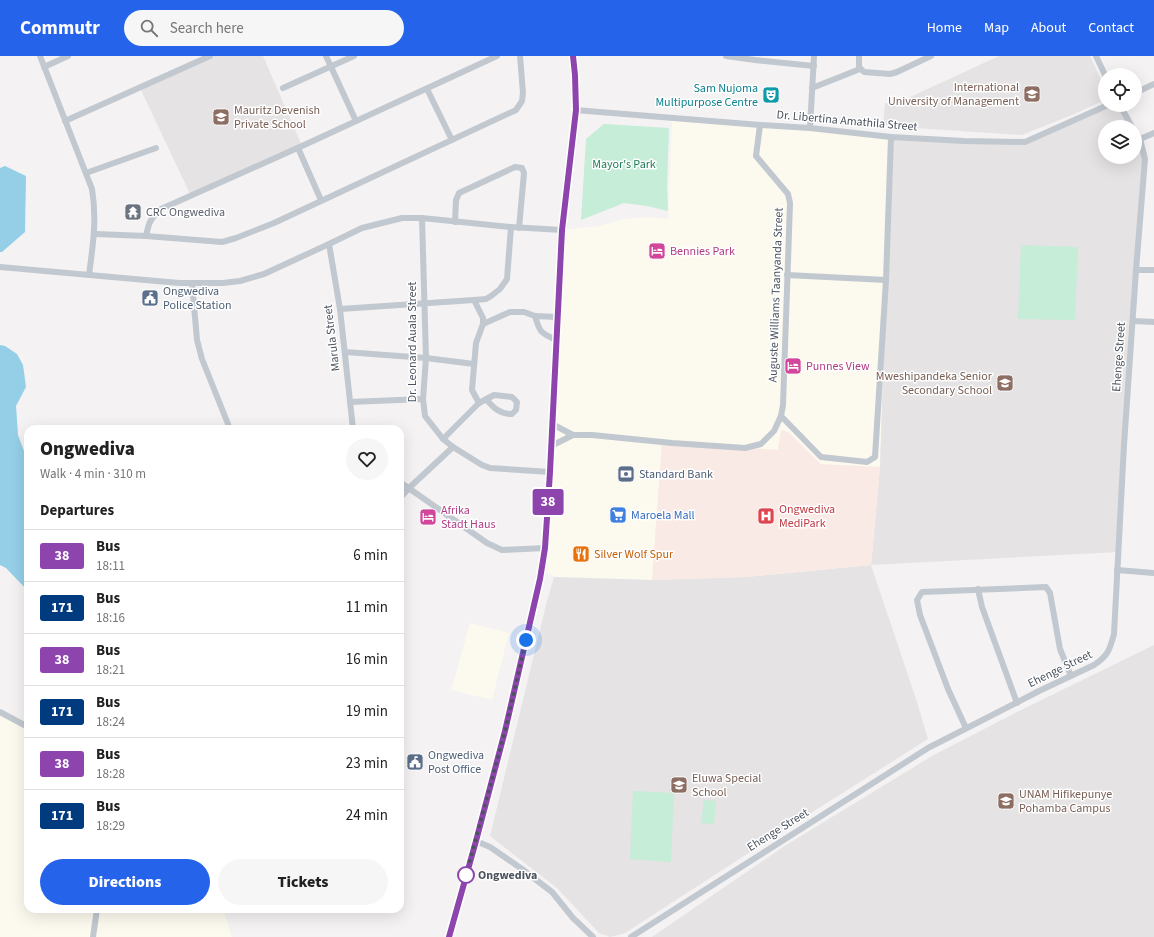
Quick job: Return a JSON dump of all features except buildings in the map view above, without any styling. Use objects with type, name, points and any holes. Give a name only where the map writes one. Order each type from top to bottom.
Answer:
[{"type":"street","points":[[40,56],[92,189],[95,206],[95,234],[89,275]]},
{"type":"street","points":[[44,67],[68,56]]},
{"type":"street","points":[[65,121],[210,56]]},
{"type":"street","points":[[326,56],[356,121]]},
{"type":"street","points":[[283,88],[354,56]]},
{"type":"street","points":[[146,236],[152,217],[161,209],[298,148],[497,56]]},
{"type":"street","points":[[95,234],[146,236],[222,242],[274,223],[516,110],[522,102],[524,92],[520,56]]},
{"type":"street","points":[[449,937],[476,841],[506,724],[540,579],[545,548],[562,230],[576,110],[573,56]]},
{"type":"street","points":[[726,56],[814,66]]},
{"type":"street","points":[[810,128],[814,56]]},
{"type":"street","points":[[859,56],[858,64],[860,69],[864,72],[890,74],[898,72],[931,56]]},
{"type":"street","points":[[1096,56],[1102,68]]},
{"type":"street","points":[[812,88],[860,69]]},
{"type":"street","points":[[1142,90],[1154,84]]},
{"type":"street","points":[[427,89],[452,140]]},
{"type":"street","name":"Dr. Libertina Amathila Street","points":[[576,110],[810,128],[891,137],[964,141],[1025,142],[1098,109]]},
{"type":"street","name":"Auguste Williams Taanyanda Street","points":[[572,435],[592,435],[745,448],[761,444],[774,431],[781,416],[783,405],[790,200],[786,191],[756,156],[760,125]]},
{"type":"street","points":[[1142,138],[1154,133]]},
{"type":"street","points":[[781,416],[821,457],[867,462],[874,457],[886,280],[891,137]]},
{"type":"street","name":"Ehenge Street","points":[[632,937],[928,748],[1094,665],[1103,660],[1111,649],[1114,634],[1124,445],[1145,159],[1142,147]]},
{"type":"street","points":[[86,173],[156,148]]},
{"type":"street","points":[[298,148],[321,200]]},
{"type":"street","points":[[455,222],[456,200],[459,193],[516,167],[522,168],[524,173],[519,228]]},
{"type":"street","points":[[0,267],[192,283],[223,283],[240,281],[264,274],[362,228],[402,218],[422,218],[511,228],[562,230]]},
{"type":"street","name":"Dr. Leonard Auala Street","points":[[422,218],[426,358],[424,399],[425,416],[443,439],[482,465],[490,468],[550,472]]},
{"type":"street","points":[[340,309],[474,300],[491,296],[507,279],[511,228]]},
{"type":"street","name":"Marula Street","points":[[329,244],[340,309],[353,425]]},
{"type":"street","points":[[1136,270],[1154,270]]},
{"type":"street","points":[[787,275],[886,280]]},
{"type":"street","points":[[192,283],[196,335],[202,359],[228,425]]},
{"type":"street","points":[[474,300],[483,318],[483,324],[476,343],[472,390],[479,403]]},
{"type":"street","points":[[483,324],[510,312],[524,312],[535,316],[557,317]]},
{"type":"street","points":[[535,316],[542,333],[556,340]]},
{"type":"street","points":[[1133,321],[1154,322]]},
{"type":"street","points":[[345,352],[426,358],[474,364]]},
{"type":"street","points":[[443,439],[479,403],[486,399],[494,395],[512,397],[517,402],[516,410],[512,414],[504,414],[486,399]]},
{"type":"street","points":[[350,402],[424,399]]},
{"type":"street","points":[[552,424],[572,435]]},
{"type":"street","points":[[551,446],[572,435]]},
{"type":"street","points":[[404,494],[453,447]]},
{"type":"street","points":[[404,485],[487,544],[502,550],[545,548]]},
{"type":"street","points":[[1117,570],[1154,573]]},
{"type":"street","points":[[966,728],[948,689],[920,615],[918,600],[922,592],[1046,587],[1050,593],[1060,649],[1072,676]]},
{"type":"street","points":[[978,589],[982,607],[1017,703]]},
{"type":"street","points":[[0,712],[24,725]]},
{"type":"street","points":[[476,841],[490,847],[552,892],[573,918],[592,937]]},
{"type":"street","points":[[93,937],[96,913]]},
{"type":"shaded area","name":"Mauritz Devenish Private School","points":[[210,56],[263,56],[302,146],[191,196],[140,88]]},
{"type":"shaded area","name":"International University of Management","points":[[999,56],[1090,56],[1098,73],[1098,103],[1022,135],[883,126],[885,103],[895,104]]},
{"type":"shaded area","name":"Mweshipandeka Senior Secondary School","points":[[1098,109],[1098,112],[1124,112],[1129,120],[1098,120],[1098,164],[1142,164],[1142,151],[1145,159],[1118,552],[871,565],[880,467],[891,137],[1025,142]]},
{"type":"shaded area","points":[[672,118],[891,137],[880,467],[871,565],[746,577],[652,580],[554,577],[541,568],[562,230],[599,226],[624,219],[648,217],[668,219]]},
{"type":"shaded area","name":"Ongwediva MediPark","points":[[781,430],[788,432],[821,464],[880,467],[871,565],[746,577],[652,580],[662,442],[778,450]]},
{"type":"shaded area","name":"Eluwa Special School","points":[[871,565],[928,739],[625,933],[610,937],[599,933],[557,888],[490,836],[554,577],[652,580],[746,577]]},
{"type":"shaded area","points":[[470,623],[509,633],[492,700],[451,690]]},
{"type":"shaded area","name":"UNAM Hifikepunye Pohamba Campus","points":[[1154,645],[1154,937],[652,937],[783,847],[932,756],[1019,711]]},
{"type":"shaded area","points":[[0,712],[24,725],[24,913],[224,913],[232,937],[0,937]]},
{"type":"green space","name":"Mayor's Park","points":[[604,124],[669,128],[667,186],[668,211],[624,203],[581,220],[586,139]]},
{"type":"green space","points":[[1021,245],[1078,247],[1075,320],[1018,319]]},
{"type":"green space","points":[[633,791],[674,793],[671,862],[630,859]]},
{"type":"green space","points":[[704,800],[716,801],[714,824],[701,823]]},
{"type":"water","points":[[5,166],[26,176],[25,232],[2,252],[0,252],[0,168]]},
{"type":"water","points":[[0,345],[5,346],[17,354],[23,365],[26,387],[16,406],[18,435],[24,451],[24,587],[6,568],[0,565]]},
{"type":"bus line","name":"38","points":[[449,937],[505,731],[540,579],[545,548],[562,230],[576,110],[573,56]]},
{"type":"place","name":"International University of Management","points":[[1032,94]]},
{"type":"place","name":"Sam Nujoma Multipurpose Centre","points":[[771,95]]},
{"type":"place","name":"Mauritz Devenish Private School","points":[[221,117]]},
{"type":"place","name":"CRC Ongwediva","points":[[133,212]]},
{"type":"place","name":"Bennies Park","points":[[657,251]]},
{"type":"place","name":"Ongwediva Police Station","points":[[150,298]]},
{"type":"place","name":"Punnes View","points":[[793,366]]},
{"type":"place","name":"Mweshipandeka Senior Secondary School","points":[[1005,383]]},
{"type":"place","name":"Standard Bank","points":[[626,474]]},
{"type":"place","name":"Maroela Mall","points":[[618,515]]},
{"type":"place","name":"Ongwediva MediPark","points":[[766,516]]},
{"type":"place","name":"Afrika Stadt Haus","points":[[428,517]]},
{"type":"place","name":"Silver Wolf Spur","points":[[581,554]]},
{"type":"place","name":"Ongwediva Post Office","points":[[415,762]]},
{"type":"place","name":"Eluwa Special School","points":[[679,785]]},
{"type":"place","name":"UNAM Hifikepunye Pohamba Campus","points":[[1006,801]]},
{"type":"place","name":"Ongwediva","points":[[466,875]]},
{"type":"route","points":[[466,875],[505,731],[526,640]]}]
